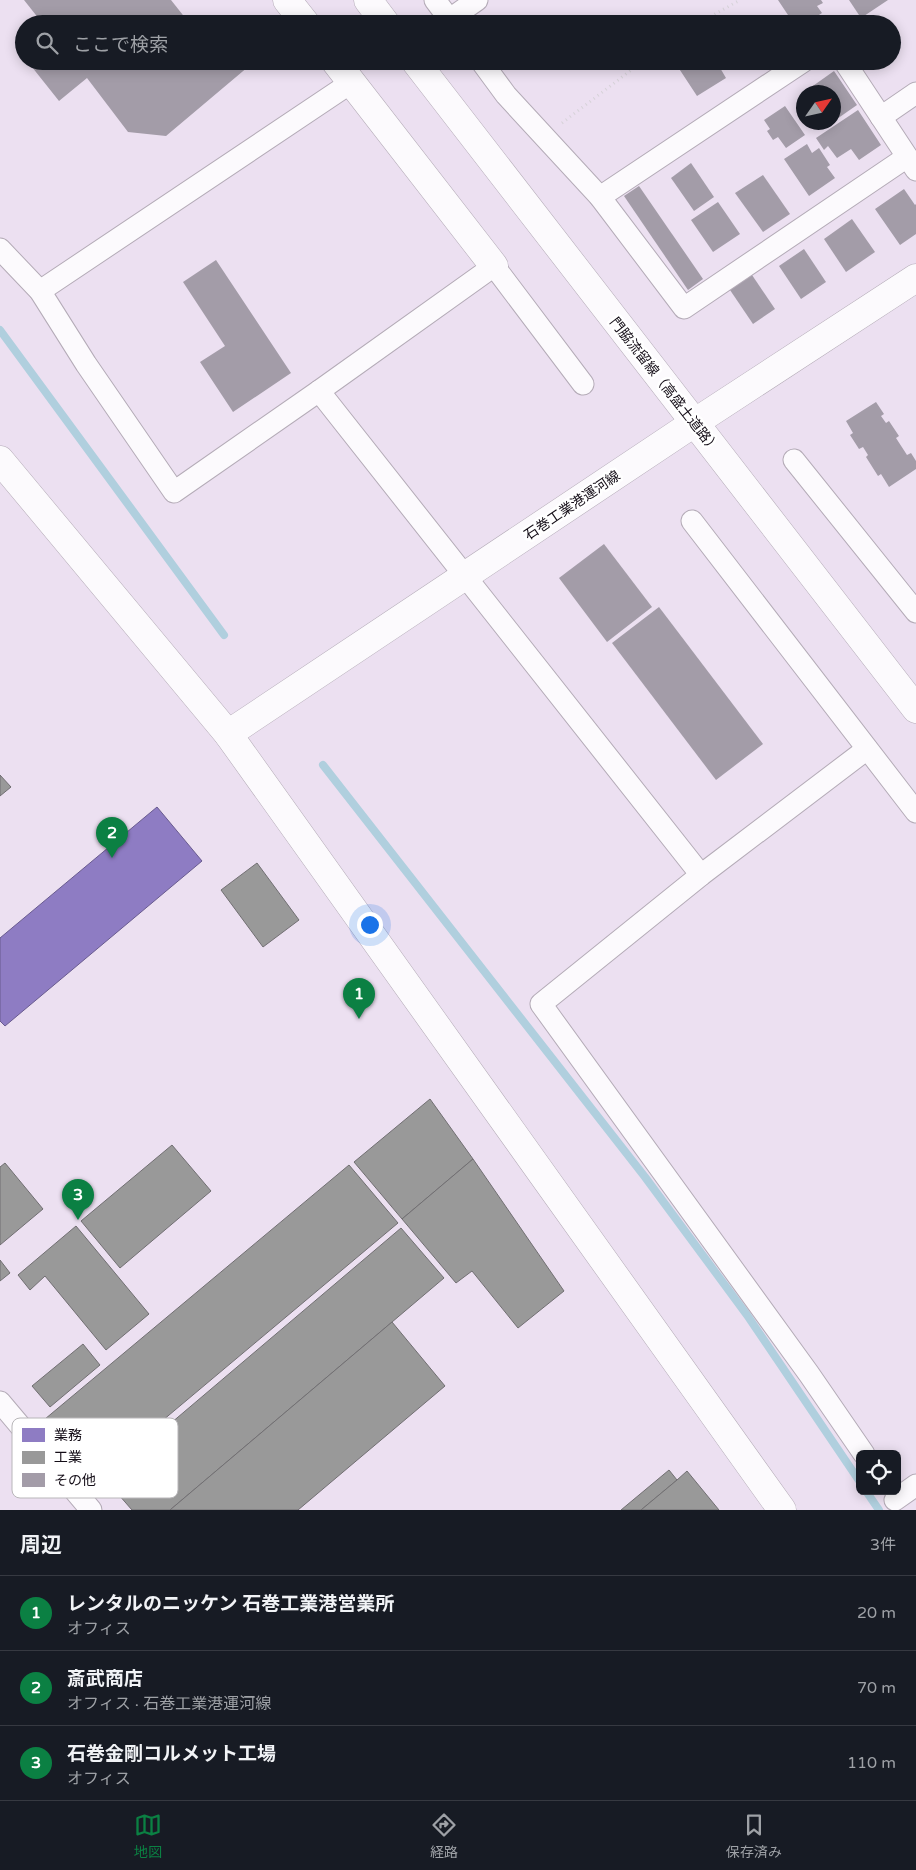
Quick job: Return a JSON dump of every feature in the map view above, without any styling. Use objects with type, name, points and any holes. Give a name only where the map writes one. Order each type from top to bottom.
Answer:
[{"type":"street","points":[[287,0],[299,15]]},
{"type":"street","points":[[368,0],[379,15]]},
{"type":"street","points":[[435,0],[447,15]]},
{"type":"street","points":[[459,15],[477,0]]},
{"type":"street","points":[[342,70],[584,384]]},
{"type":"street","name":"門脇流留線（高盛土道路）","points":[[422,70],[916,709]]},
{"type":"street","points":[[488,70],[506,95],[600,197],[684,308],[911,163],[850,70]]},
{"type":"street","points":[[600,197],[790,70]]},
{"type":"street","points":[[40,291],[352,82]]},
{"type":"street","points":[[881,117],[916,93]]},
{"type":"street","points":[[0,249],[40,291],[86,364],[174,492],[494,266]]},
{"type":"street","name":"石巻工業港運河線","points":[[228,734],[694,423],[916,278]]},
{"type":"street","points":[[319,391],[701,876]]},
{"type":"street","points":[[0,460],[228,734],[782,1510]]},
{"type":"street","points":[[794,460],[916,612]]},
{"type":"street","points":[[692,521],[916,812]]},
{"type":"street","points":[[861,1450],[810,1374],[542,1004],[701,876],[866,749]]},
{"type":"street","points":[[0,1402],[13,1418]]},
{"type":"street","points":[[896,1500],[916,1485]]},
{"type":"street","points":[[81,1498],[91,1510]]},
{"type":"path","points":[[713,15],[740,0]]},
{"type":"path","points":[[545,136],[631,70]]},
{"type":"building: 業務","points":[[157,807],[202,861],[5,1026],[0,1021],[0,938]]},
{"type":"building: 工業","points":[[0,775],[11,787],[0,796]]},
{"type":"building: 工業","points":[[257,863],[299,920],[263,947],[221,890]]},
{"type":"building: 工業","points":[[430,1099],[473,1159],[402,1219],[354,1162]]},
{"type":"building: 工業","points":[[172,1145],[211,1191],[120,1268],[81,1221]]},
{"type":"building: 工業","points":[[473,1159],[564,1291],[518,1328],[472,1271],[456,1283],[402,1219]]},
{"type":"building: 工業","points":[[5,1163],[43,1209],[0,1245],[0,1167]]},
{"type":"building: 工業","points":[[349,1165],[398,1223],[166,1418],[46,1418]]},
{"type":"building: 工業","points":[[76,1226],[149,1314],[106,1350],[45,1276],[30,1290],[18,1275]]},
{"type":"building: 工業","points":[[401,1228],[444,1278],[170,1510],[132,1510],[122,1498],[178,1498],[177,1418]]},
{"type":"building: 工業","points":[[0,1260],[10,1273],[0,1281]]},
{"type":"building: 工業","points":[[392,1322],[445,1386],[298,1510],[170,1510]]},
{"type":"building: 工業","points":[[83,1344],[100,1365],[50,1407],[32,1386]]},
{"type":"building: 工業","points":[[669,1470],[677,1480],[641,1510],[621,1510]]},
{"type":"building: 工業","points":[[687,1471],[719,1510],[641,1510],[677,1480]]},
{"type":"building: その他","points":[[24,0],[171,0],[183,15],[36,15]]},
{"type":"building: その他","points":[[778,0],[821,0],[823,3],[817,6],[822,13],[819,15],[788,15]]},
{"type":"building: その他","points":[[849,0],[888,0],[866,15],[859,15]]},
{"type":"building: その他","points":[[34,70],[244,70],[166,136],[128,132],[87,78],[59,101]]},
{"type":"building: その他","points":[[680,70],[721,70],[726,78],[697,96]]},
{"type":"building: その他","points":[[834,71],[857,105],[841,116],[841,85],[814,85]]},
{"type":"building: その他","points":[[785,106],[796,122],[796,130],[802,130],[805,135],[786,148],[778,137],[773,140],[767,131],[770,129],[764,120]]},
{"type":"building: その他","points":[[858,110],[881,145],[859,160],[851,149],[837,158],[828,146],[824,150],[816,138],[828,130],[841,130],[841,121]]},
{"type":"building: その他","points":[[807,144],[812,153],[819,148],[830,165],[827,167],[835,178],[809,196],[784,159]]},
{"type":"building: その他","points":[[691,163],[714,197],[694,211],[671,178]]},
{"type":"building: その他","points":[[763,175],[790,214],[763,232],[735,193]]},
{"type":"building: その他","points":[[639,186],[703,279],[688,290],[624,196]]},
{"type":"building: その他","points":[[904,189],[916,204],[916,234],[900,245],[875,209]]},
{"type":"building: その他","points":[[718,202],[740,234],[713,252],[691,220]]},
{"type":"building: その他","points":[[852,219],[875,252],[846,272],[824,239]]},
{"type":"building: その他","points":[[804,249],[826,282],[801,299],[779,266]]},
{"type":"building: その他","points":[[216,260],[291,373],[233,412],[200,362],[225,346],[183,282]]},
{"type":"building: その他","points":[[752,275],[775,309],[753,324],[730,290]]},
{"type":"building: その他","points":[[876,402],[884,414],[881,416],[886,423],[889,421],[899,436],[896,438],[907,455],[911,453],[916,461],[916,469],[889,487],[881,474],[878,476],[866,457],[868,455],[863,447],[859,449],[850,435],[853,433],[846,421]]},
{"type":"building: その他","points":[[604,544],[652,607],[607,642],[559,578]]},
{"type":"building: その他","points":[[659,607],[763,744],[716,780],[612,643]]},
{"type":"waterway","points":[[0,330],[224,635]]},
{"type":"waterway","points":[[323,765],[645,1177],[747,1315],[856,1476]]},
{"type":"waterway","points":[[869,1495],[879,1510]]},
{"type":"place","name":"斎武商店","points":[[112,858]]},
{"type":"place","name":"レンタルのニッケン 石巻工業港営業所","points":[[359,1019]]},
{"type":"place","name":"石巻金剛コルメット工場","points":[[78,1220]]}]
